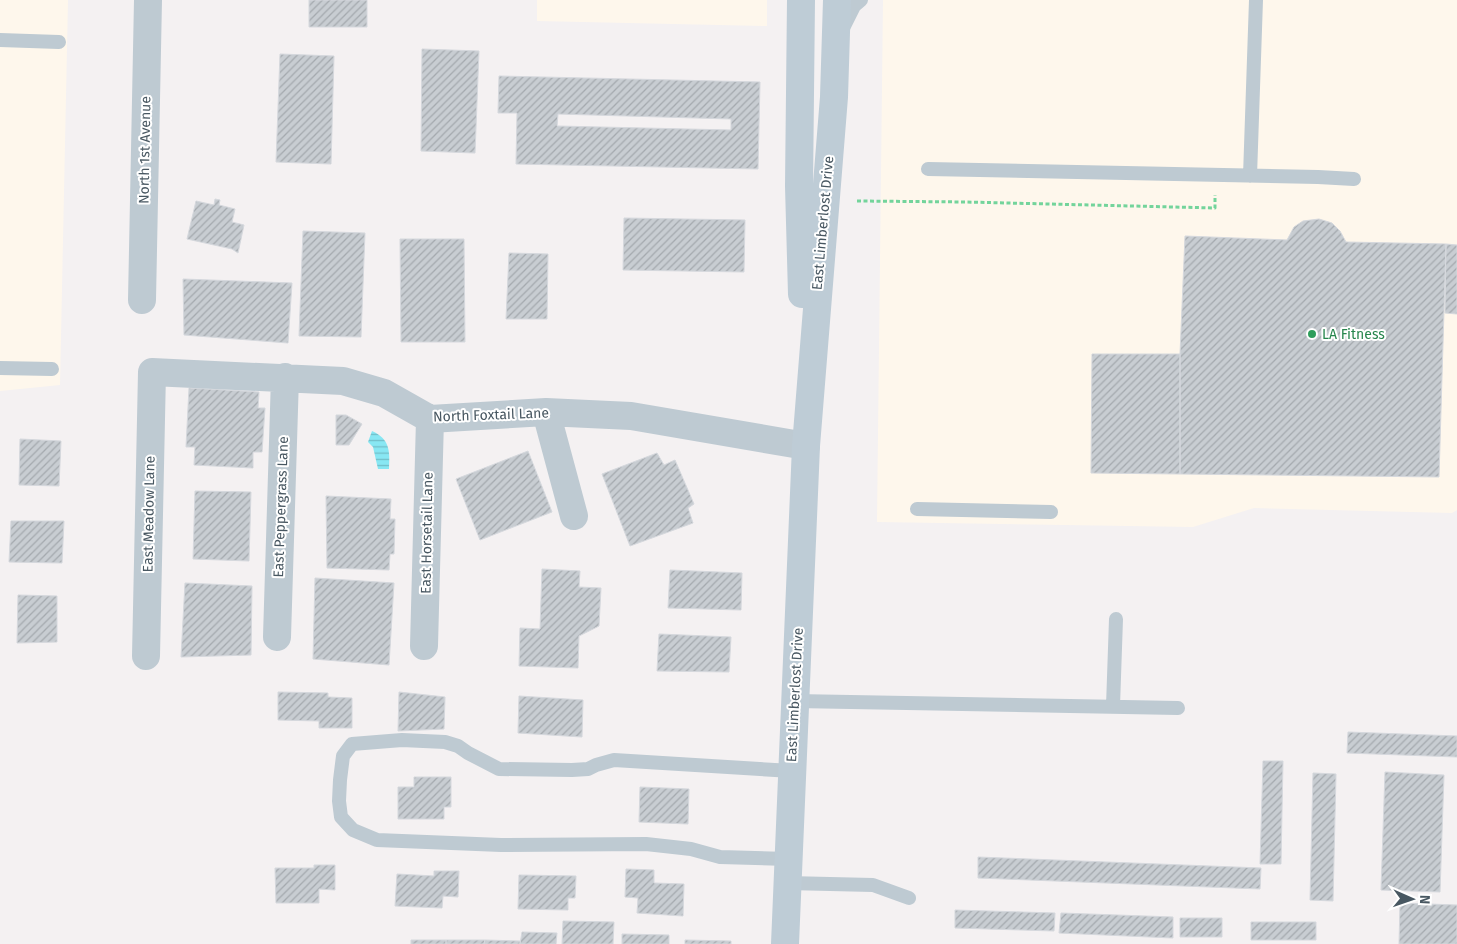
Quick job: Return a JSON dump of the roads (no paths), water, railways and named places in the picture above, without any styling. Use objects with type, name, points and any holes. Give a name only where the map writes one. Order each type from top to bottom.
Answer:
[{"type":"street","name":"North 1st Avenue","points":[[142,300],[148,0]]},
{"type":"street","name":"East Limberlost Drive","points":[[801,0],[799,186],[806,446]]},
{"type":"street","name":"East Limberlost Drive","points":[[785,944],[806,446],[834,97],[837,0]]},
{"type":"street","name":"North Foxtail Lane","points":[[152,372],[343,381],[384,393],[430,419],[546,412],[631,416],[806,446]]},
{"type":"street","name":"East Meadow Lane","points":[[146,656],[152,372]]},
{"type":"street","name":"East Peppergrass Lane","points":[[277,637],[285,377]]},
{"type":"street","points":[[546,412],[574,516]]},
{"type":"street","name":"East Horsetail Lane","points":[[424,646],[430,419]]},
{"type":"lane","points":[[835,58],[844,26],[854,6],[861,0]]},
{"type":"lane","points":[[1250,176],[1256,0]]},
{"type":"lane","points":[[0,40],[59,42]]},
{"type":"lane","points":[[928,170],[1318,177],[1354,180]]},
{"type":"lane","points":[[0,368],[52,369]]},
{"type":"lane","points":[[917,509],[1051,512]]},
{"type":"lane","points":[[1113,706],[1116,620]]},
{"type":"lane","points":[[795,701],[1178,708]]},
{"type":"lane","points":[[792,771],[614,760],[588,769],[499,769],[458,746],[445,742],[402,740],[352,744],[343,756],[339,801],[342,817],[353,830],[377,840],[501,845],[646,844],[690,849],[788,871],[873,886],[909,898]]},
{"type":"water","points":[[372,431],[378,434],[388,446],[389,469],[378,469],[373,447],[368,442]]},
{"type":"place","name":"LA Fitness","points":[[1312,334]]}]
